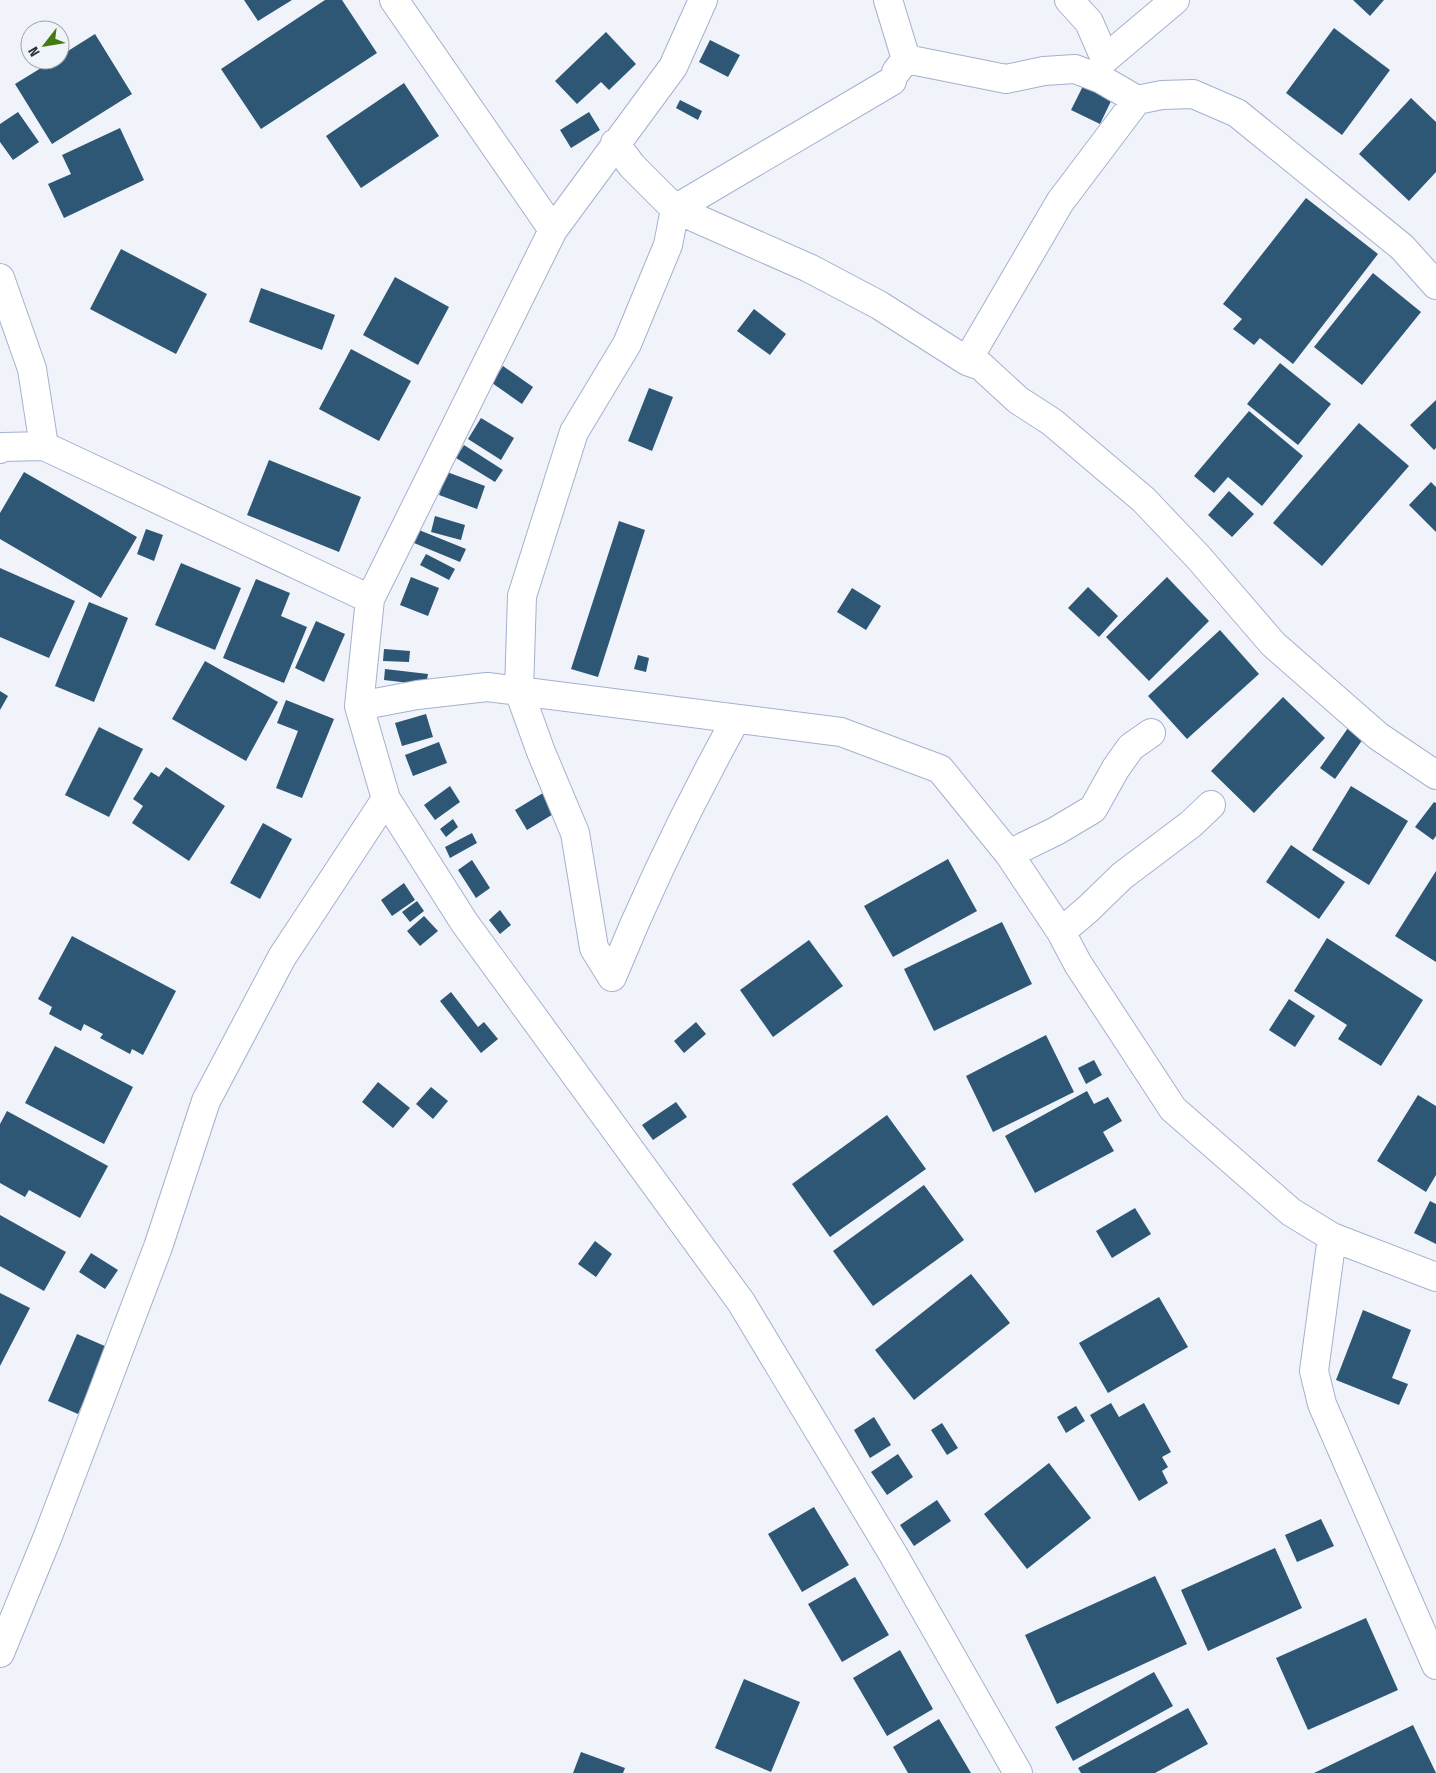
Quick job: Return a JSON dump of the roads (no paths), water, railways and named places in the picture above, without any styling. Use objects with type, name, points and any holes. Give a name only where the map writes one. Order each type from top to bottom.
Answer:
[{"type":"street","points":[[394,0],[553,230]]},
{"type":"street","points":[[704,0],[673,67],[615,143],[553,230],[370,599],[359,706],[386,799],[464,922],[741,1302],[893,1554],[1018,1773]]},
{"type":"street","points":[[888,0],[894,75]]},
{"type":"street","points":[[1069,0],[1088,22],[1105,59],[1175,0]]},
{"type":"street","points":[[736,719],[700,785],[659,870],[632,927],[612,977],[594,948],[575,833],[541,752],[519,691],[522,596],[574,432],[627,344],[668,245],[675,209],[894,75],[1006,79],[1044,71],[1075,69],[1101,79],[1137,100],[1162,95],[1193,94],[1237,113],[1402,247],[1436,285]]},
{"type":"street","points":[[967,360],[1060,202],[1137,100]]},
{"type":"street","points":[[615,143],[632,166],[675,209],[809,268],[879,304],[967,360],[981,366],[1018,400],[1052,422],[1144,500],[1199,558],[1273,644],[1378,736],[1436,775]]},
{"type":"street","points":[[0,278],[32,369],[44,446]]},
{"type":"street","points":[[0,449],[3,447],[44,446],[370,599]]},
{"type":"street","points":[[359,706],[417,695],[487,687],[841,732],[940,769],[1009,854],[1061,932],[1078,964],[1173,1109],[1291,1212],[1332,1237],[1436,1276]]},
{"type":"street","points":[[1009,854],[1056,831],[1093,809],[1116,768],[1131,747],[1151,733]]},
{"type":"street","points":[[0,1653],[48,1536],[154,1256],[206,1102],[282,957],[386,799]]},
{"type":"street","points":[[1061,932],[1122,876],[1191,824],[1211,805]]},
{"type":"street","points":[[1332,1237],[1314,1371],[1322,1404],[1436,1665]]}]
